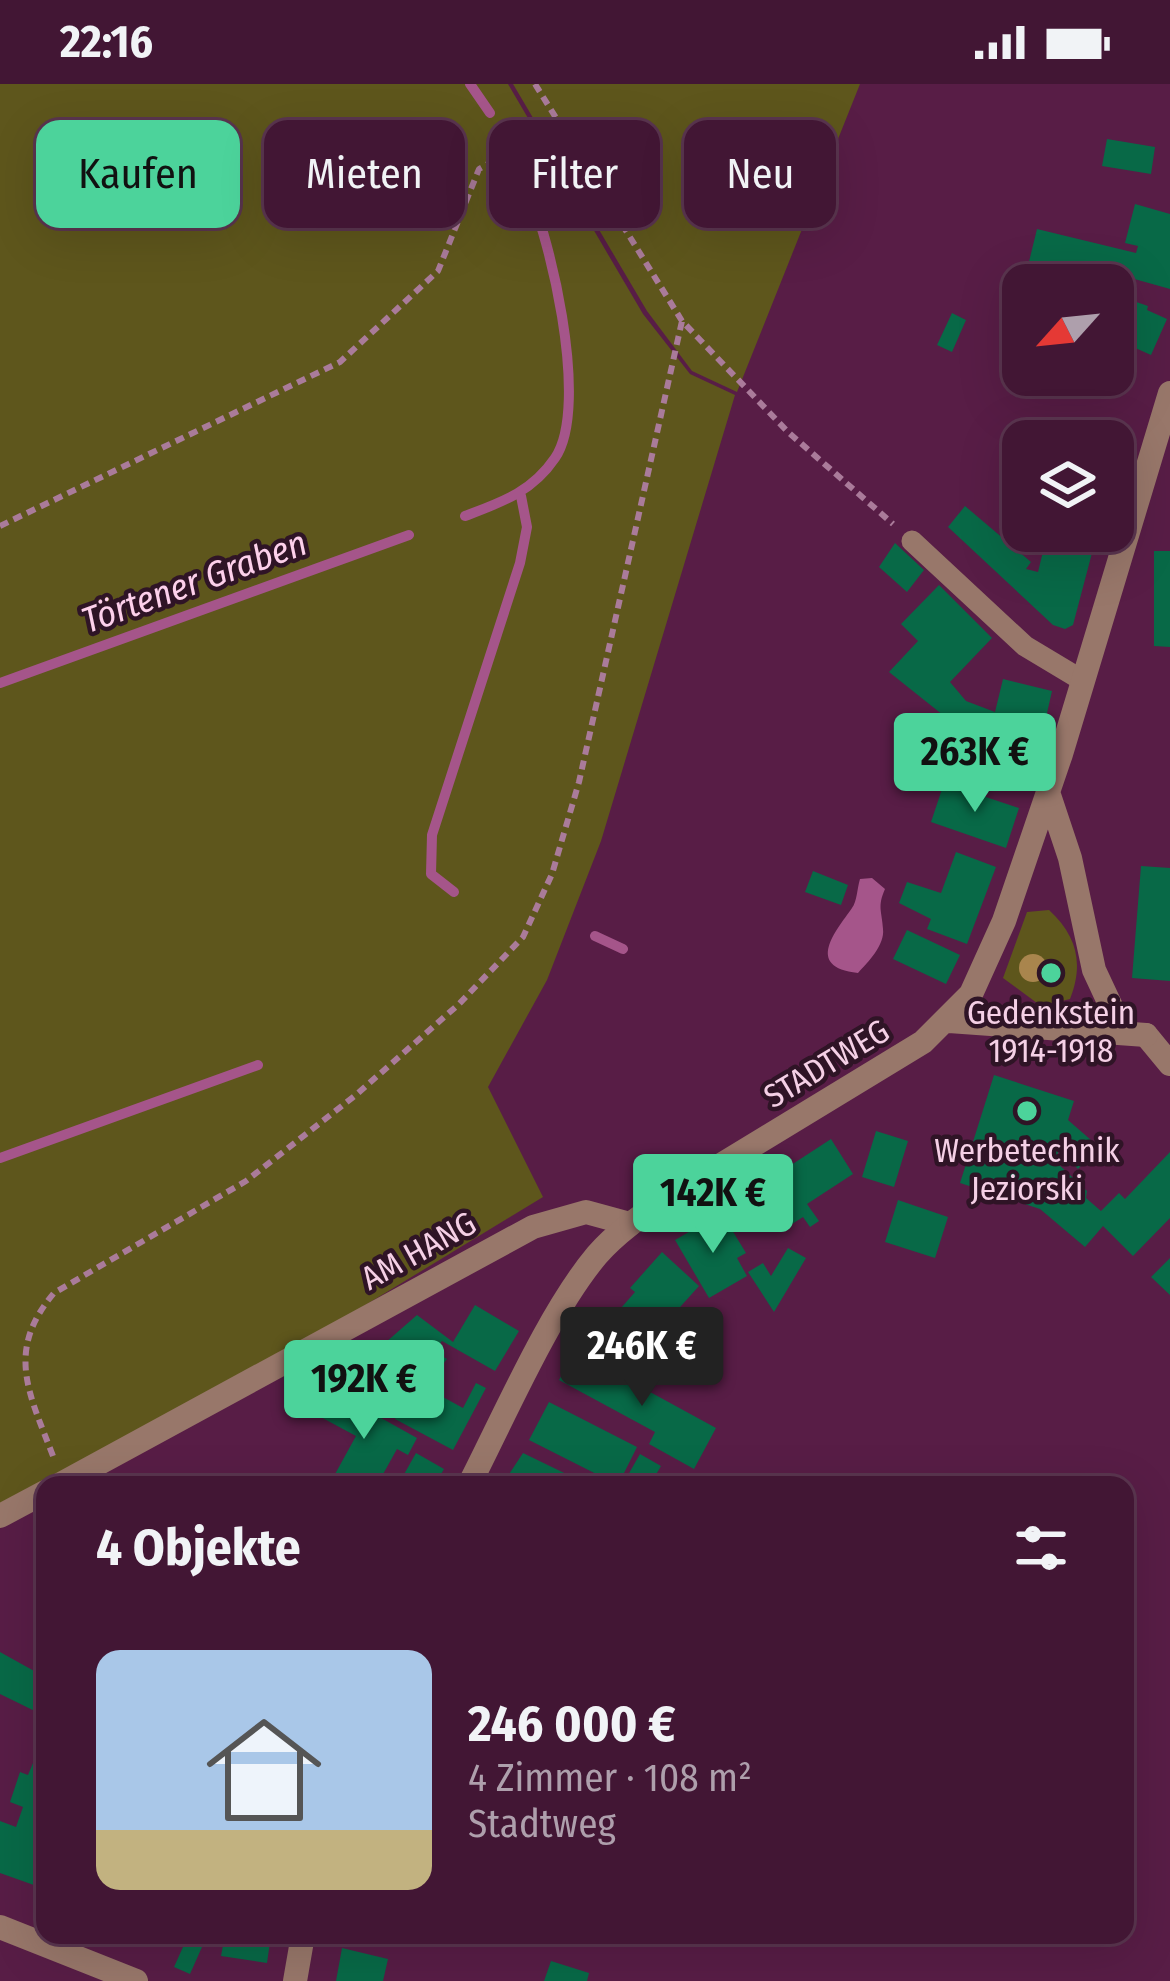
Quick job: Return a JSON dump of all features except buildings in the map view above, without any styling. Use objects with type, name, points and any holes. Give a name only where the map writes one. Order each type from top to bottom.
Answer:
[{"type":"street","points":[[949,1021],[971,994],[1004,921],[1170,393]]},
{"type":"street","points":[[1048,791],[1070,859],[1094,970],[1170,1064]]},
{"type":"street","points":[[949,1021],[1146,1034]]},
{"type":"street","name":"STADTWEG","points":[[474,1476],[572,1292],[597,1255],[630,1224],[725,1161],[911,1051],[949,1021]]},
{"type":"street","name":"AM HANG","points":[[76,1476],[533,1227],[586,1212],[630,1224]]},
{"type":"street","name":"AM HANG","points":[[0,1516],[36,1497]]},
{"type":"street","points":[[0,1928],[36,1942]]},
{"type":"street","points":[[41,1944],[136,1981]]},
{"type":"street","points":[[295,1981],[301,1944]]},
{"type":"lane","points":[[912,541],[1025,646],[1081,679]]},
{"type":"path","points":[[535,84],[558,120]]},
{"type":"path","points":[[0,526],[340,362],[438,271],[479,169],[489,163]]},
{"type":"path","points":[[624,228],[682,321],[788,431],[912,541]]},
{"type":"path","points":[[53,1476],[24,1370],[26,1340],[54,1293],[246,1181],[459,1004],[523,937],[552,874],[579,782],[682,321]]},
{"type":"shaded area","points":[[0,84],[508,84],[529,120],[489,120],[489,228],[593,228],[643,314],[690,374],[735,395],[601,841],[547,980],[488,1087],[543,1197],[160,1430],[66,1476],[36,1476],[36,1490],[0,1508]]},
{"type":"shaded area","points":[[513,84],[860,84],[836,144],[836,120],[684,120],[684,228],[802,228],[737,392],[692,371],[647,311],[598,228],[660,228],[660,120],[534,120]]},
{"type":"shaded area","points":[[872,878],[885,889],[883,929],[875,953],[858,973],[832,964],[829,947],[854,905],[860,879]]},
{"type":"shaded area","points":[[1049,910],[1072,940],[1077,974],[1070,999],[1041,1006],[1003,978],[1027,912]]},
{"type":"waterway","name":"Törtener Graben","points":[[470,84],[490,113]]},
{"type":"waterway","name":"Törtener Graben","points":[[465,516],[526,488],[555,458],[565,433],[567,359],[554,273],[541,228]]},
{"type":"waterway","points":[[454,892],[431,874],[432,835],[520,563],[527,527],[521,496]]},
{"type":"waterway","name":"Törtener Graben","points":[[0,683],[409,535]]},
{"type":"waterway","points":[[595,936],[623,949]]},
{"type":"waterway","points":[[0,1158],[258,1065]]},
{"type":"place","name":"Gedenkstein 1914-1918","points":[[1051,973]]},
{"type":"place","name":"Werbetechnik Jeziorski","points":[[1027,1111]]}]
